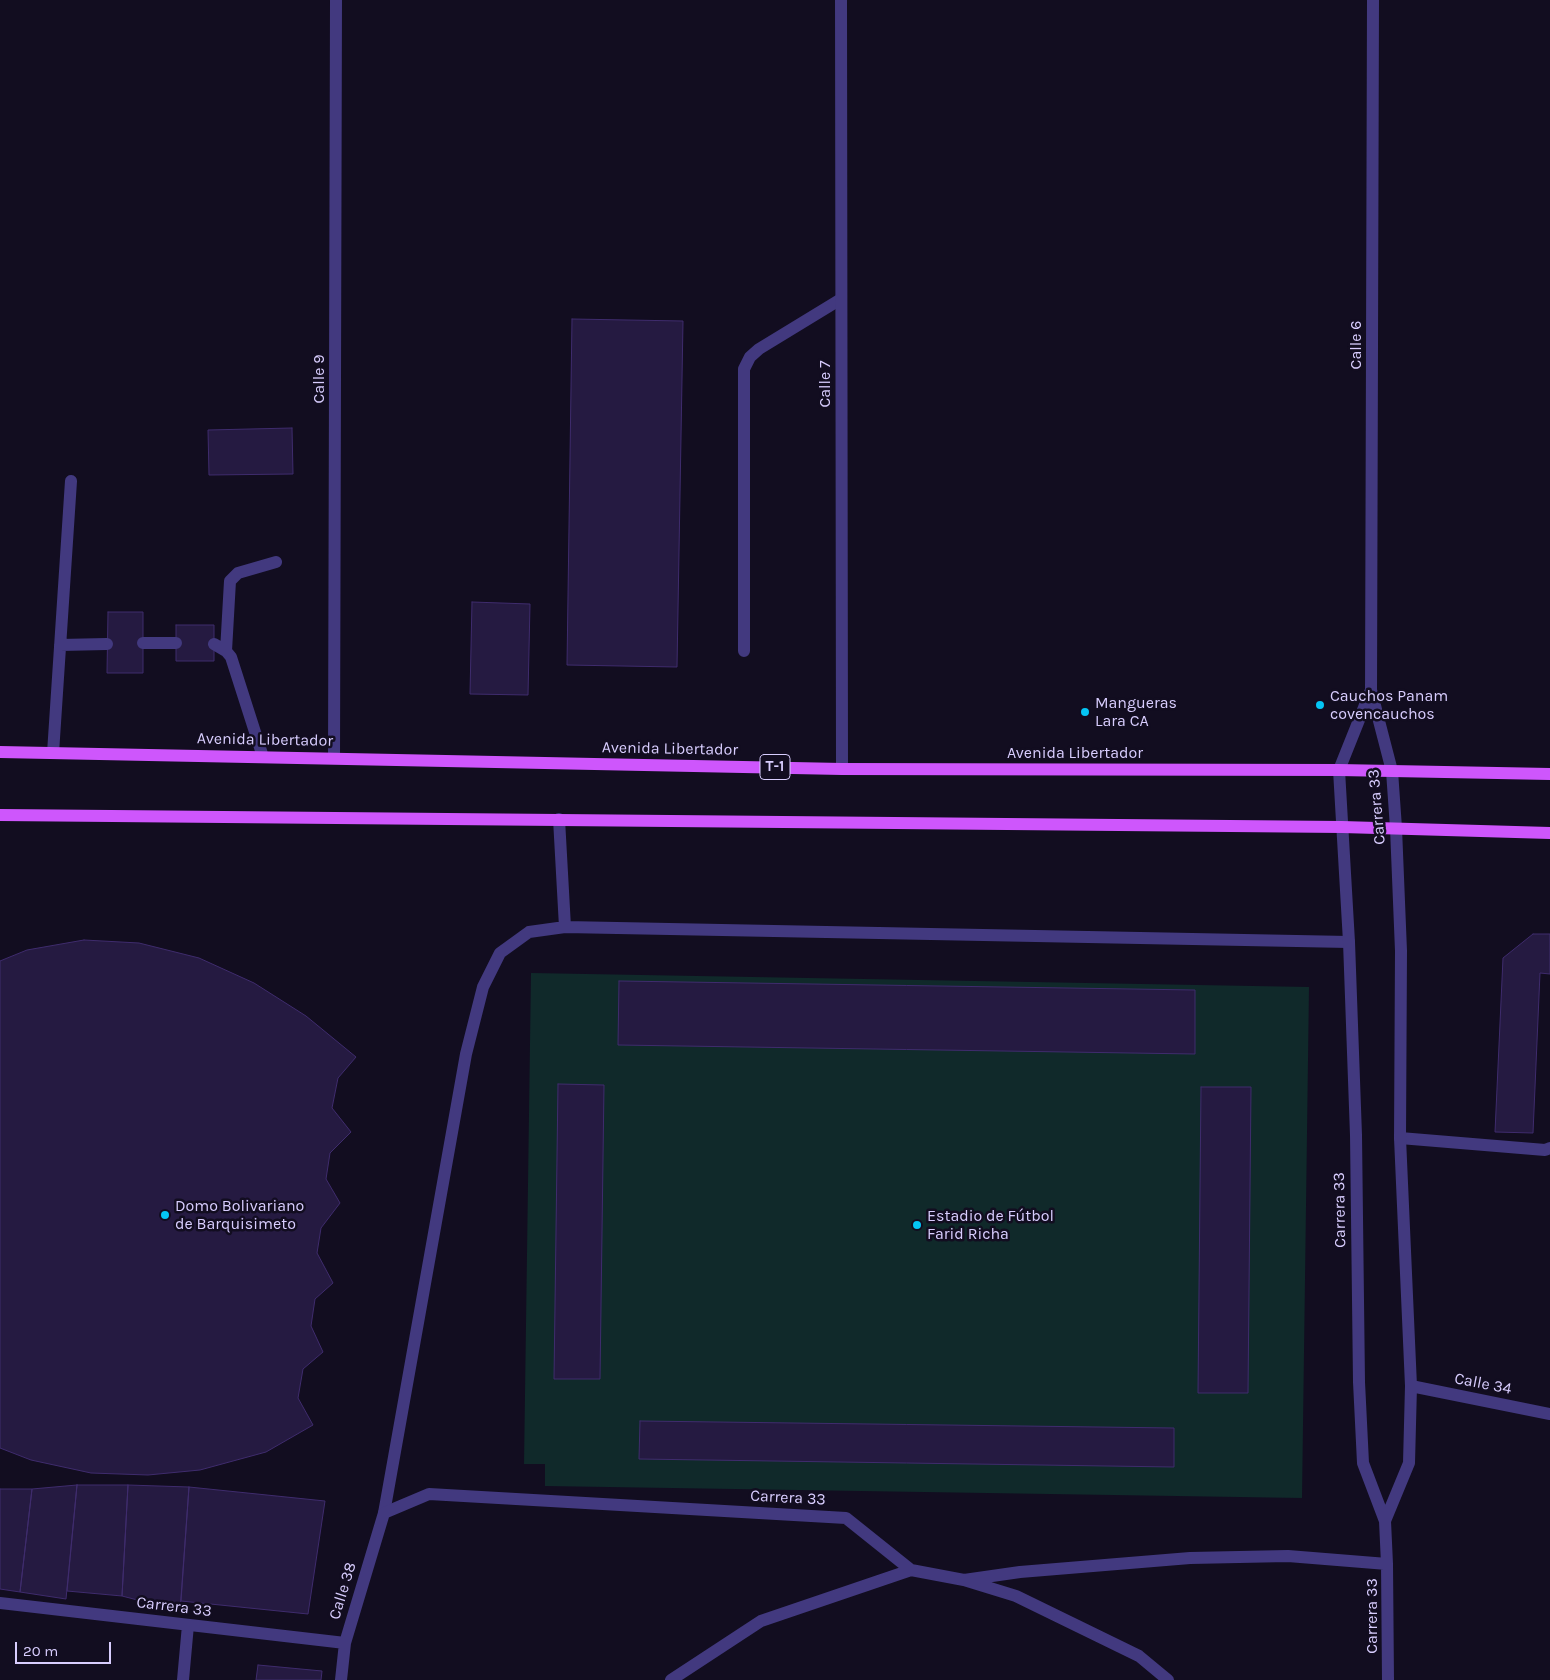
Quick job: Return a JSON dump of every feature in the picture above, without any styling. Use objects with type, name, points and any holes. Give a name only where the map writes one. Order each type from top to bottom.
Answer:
[{"type":"main road","name":"Avenida Libertador","points":[[0,752],[842,769],[1339,770],[1550,774]]},
{"type":"main road","points":[[0,814],[1342,827],[1550,833]]},
{"type":"street","name":"Calle 9","points":[[334,758],[336,0]]},
{"type":"street","name":"Calle 7","points":[[841,0],[842,769]]},
{"type":"street","name":"Calle 6","points":[[1371,690],[1373,0]]},
{"type":"street","points":[[744,650],[744,368],[750,357],[759,348],[842,299]]},
{"type":"street","points":[[53,753],[71,481]]},
{"type":"street","points":[[226,651],[230,581],[238,573],[276,562]]},
{"type":"street","points":[[143,643],[176,643]]},
{"type":"street","points":[[60,645],[107,644]]},
{"type":"street","points":[[214,644],[226,651],[231,657],[263,756]]},
{"type":"street","name":"Carrera 33","points":[[1371,690],[1339,770],[1349,942],[1356,1135],[1358,1382],[1363,1463],[1385,1521],[1388,1680]]},
{"type":"street","name":"Carrera 33","points":[[1371,690],[1392,771],[1396,828],[1401,951],[1400,1138],[1410,1386],[1408,1463],[1385,1521]]},
{"type":"street","points":[[559,820],[564,927]]},
{"type":"street","name":"Calle 38","points":[[341,1680],[344,1643],[384,1513],[466,1054],[483,987],[500,953],[529,932],[564,927],[1349,942]]},
{"type":"street","points":[[1400,1138],[1545,1150],[1550,1148]]},
{"type":"street","name":"Calle 34","points":[[1410,1386],[1550,1414]]},
{"type":"street","name":"Carrera 33","points":[[384,1513],[429,1494],[846,1518],[911,1570]]},
{"type":"street","points":[[964,1580],[1020,1572],[1190,1558],[1288,1556],[1387,1564]]},
{"type":"street","points":[[671,1680],[761,1620],[911,1570],[964,1580],[1016,1596],[1138,1656],[1168,1680]]},
{"type":"street","name":"Carrera 33","points":[[0,1603],[344,1643]]},
{"type":"street","points":[[183,1680],[188,1625]]},
{"type":"green space","name":"Estadio de Fútbol Farid Richa","points":[[531,973],[1309,987],[1302,1498],[545,1486],[545,1464],[524,1464]]},
{"type":"building","points":[[572,319],[683,321],[677,667],[567,665]]},
{"type":"building","points":[[292,428],[293,474],[209,475],[208,430]]},
{"type":"building","points":[[472,602],[530,604],[528,695],[470,694]]},
{"type":"building","points":[[108,612],[143,612],[143,673],[107,673]]},
{"type":"building","points":[[176,625],[214,625],[214,661],[176,661]]},
{"type":"building","points":[[1533,934],[1550,934],[1550,974],[1540,973],[1533,1133],[1495,1132],[1503,958]]},
{"type":"building","name":"Domo Bolivariano de Barquisimeto","points":[[84,940],[139,943],[199,958],[254,983],[306,1016],[356,1057],[338,1078],[332,1108],[351,1132],[330,1153],[326,1179],[340,1203],[321,1228],[317,1253],[333,1283],[315,1299],[311,1326],[323,1352],[303,1369],[298,1398],[313,1425],[266,1452],[200,1470],[148,1475],[91,1473],[31,1460],[0,1448],[0,961],[27,950]]},
{"type":"building","points":[[619,981],[1195,990],[1195,1054],[618,1045]]},
{"type":"building","points":[[558,1084],[604,1085],[600,1379],[554,1379]]},
{"type":"building","points":[[1201,1087],[1251,1087],[1248,1393],[1198,1393]]},
{"type":"building","points":[[640,1421],[1174,1428],[1174,1467],[639,1459]]},
{"type":"building","points":[[77,1485],[66,1599],[20,1592],[32,1489]]},
{"type":"building","points":[[77,1485],[128,1485],[122,1596],[67,1591]]},
{"type":"building","points":[[128,1485],[189,1487],[180,1611],[122,1596]]},
{"type":"building","points":[[189,1487],[325,1501],[308,1614],[181,1601]]},
{"type":"building","points":[[0,1489],[32,1489],[20,1592],[0,1589]]},
{"type":"building","points":[[258,1665],[322,1671],[321,1680],[256,1680]]},
{"type":"place","name":"Cauchos Panam covencauchos","points":[[1320,705]]},
{"type":"place","name":"Mangueras Lara CA","points":[[1085,712]]},
{"type":"place","name":"Domo Bolivariano de Barquisimeto","points":[[165,1215]]},
{"type":"place","name":"Estadio de Fútbol Farid Richa","points":[[917,1225]]}]
